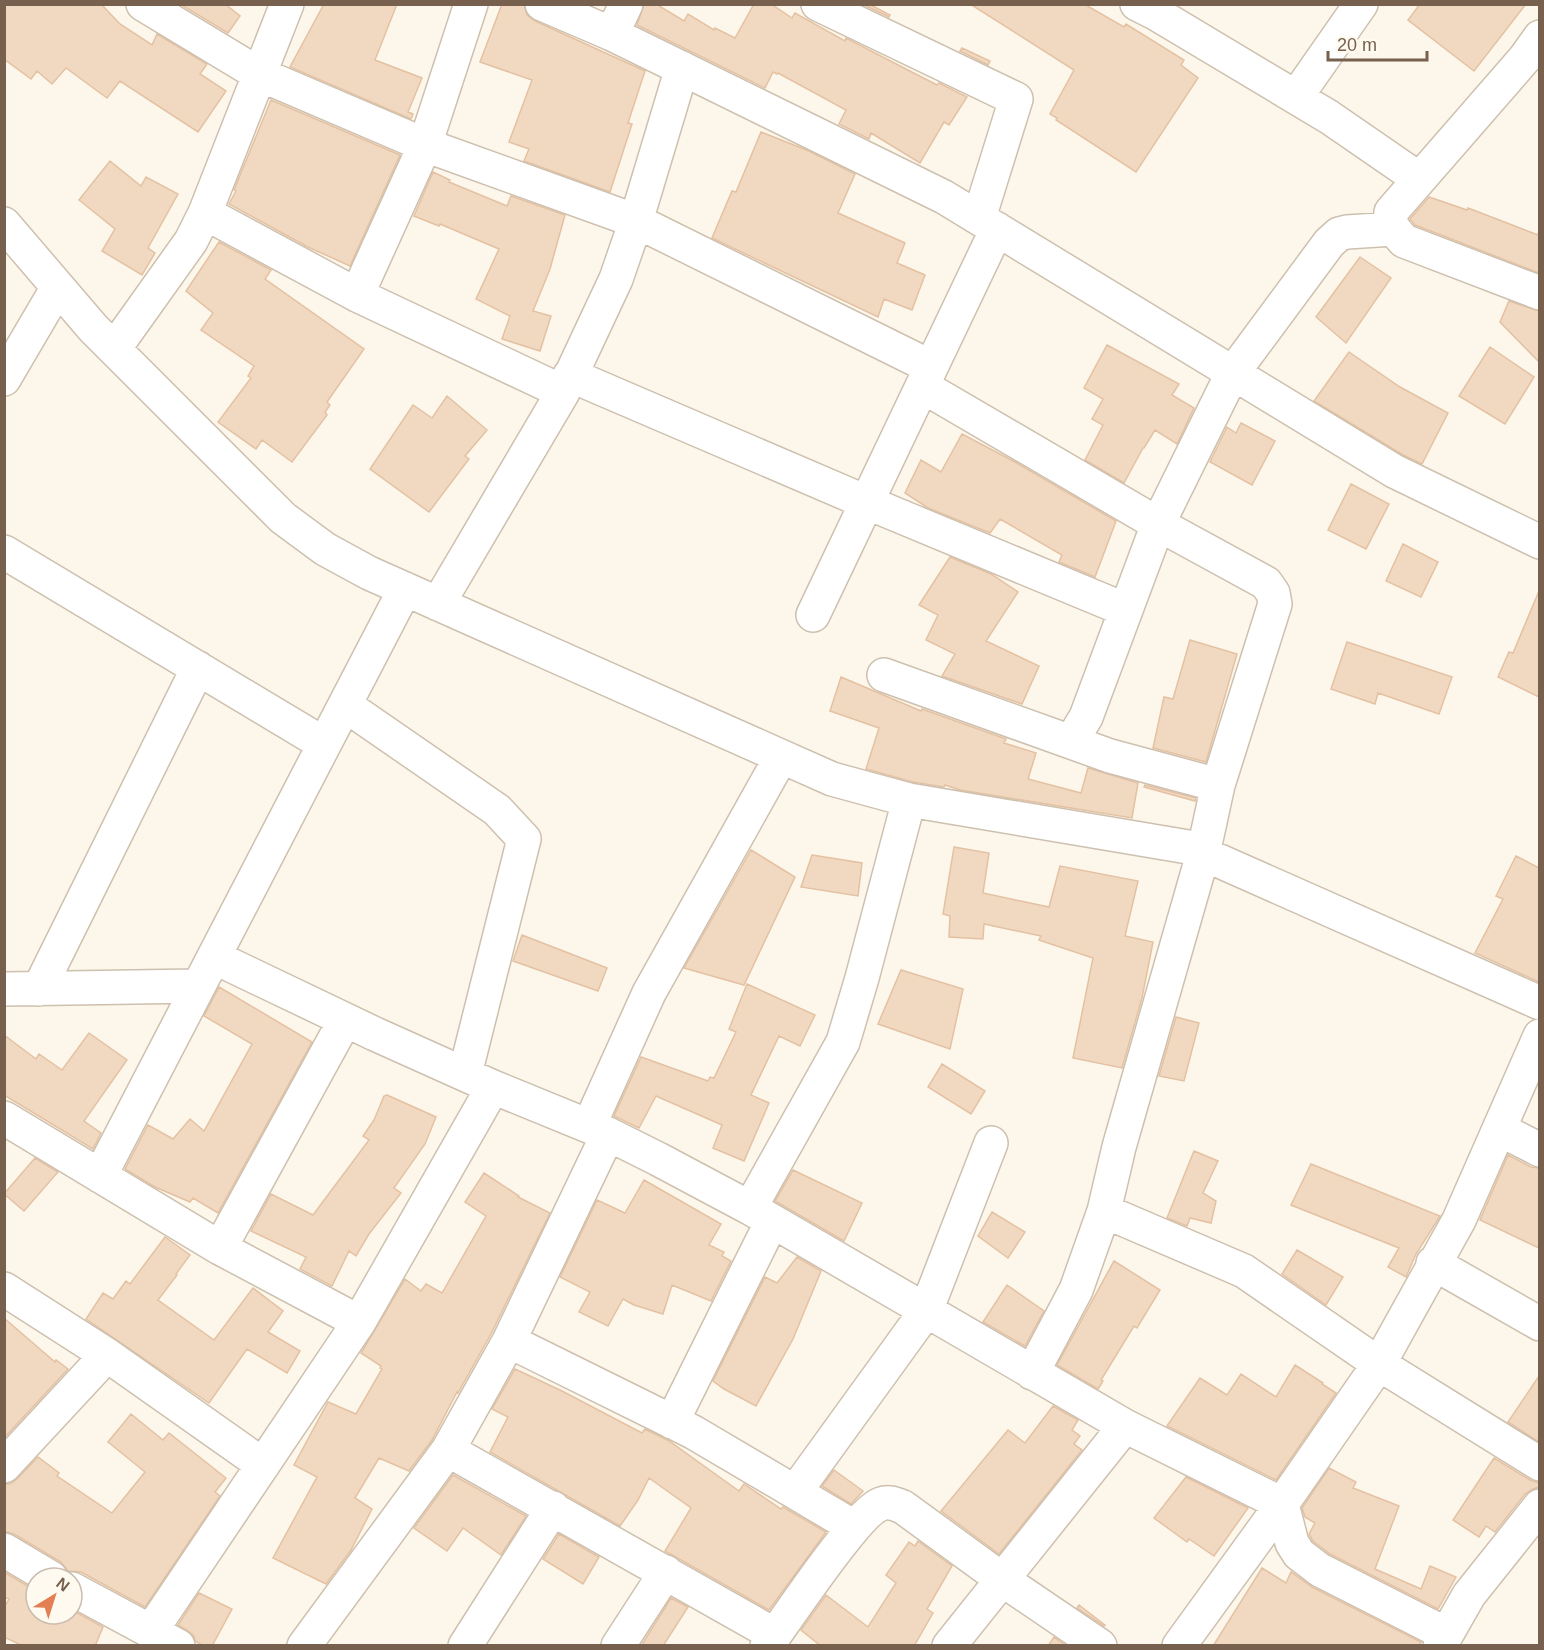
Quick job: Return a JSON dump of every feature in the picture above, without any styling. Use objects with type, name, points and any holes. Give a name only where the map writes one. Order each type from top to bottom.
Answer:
[{"type":"street","points":[[143,4],[259,74],[425,145],[636,221],[926,377],[1158,524],[1266,583],[1273,593],[1275,604],[1218,785],[1203,854],[1119,1148],[1104,1211],[1076,1290],[1032,1373]]},
{"type":"street","points":[[114,349],[191,241],[206,213],[287,4]]},
{"type":"street","points":[[357,295],[425,145],[471,4]]},
{"type":"street","points":[[542,4],[612,34],[944,197],[1394,471],[1539,542]]},
{"type":"street","points":[[612,34],[626,4]]},
{"type":"street","points":[[813,615],[926,377],[988,223],[1016,99],[819,4]]},
{"type":"street","points":[[1137,4],[1296,97],[1419,179]]},
{"type":"street","points":[[1296,97],[1361,4]]},
{"type":"street","points":[[1539,37],[1525,58],[1391,212],[1390,221],[1393,229],[1404,241],[1539,293]]},
{"type":"street","points":[[438,604],[567,384],[616,279],[682,68]]},
{"type":"street","points":[[206,213],[357,295],[567,384],[866,502],[1126,610]]},
{"type":"street","points":[[4,224],[114,349],[283,518],[325,549],[369,573],[832,779],[909,800],[1188,847],[1539,1003]]},
{"type":"street","points":[[1071,742],[1086,717],[1158,524],[1232,374],[1329,243],[1339,234],[1393,229]]},
{"type":"street","points":[[4,379],[58,287]]},
{"type":"street","points":[[4,552],[324,744]]},
{"type":"street","points":[[100,1176],[405,589]]},
{"type":"street","points":[[39,989],[198,668]]},
{"type":"street","points":[[884,675],[1110,756],[1218,785]]},
{"type":"street","points":[[84,1595],[165,1638],[263,1465],[359,1322],[479,1080],[524,839],[497,810],[345,705]]},
{"type":"street","points":[[304,1646],[448,1450],[509,1341],[599,1130],[649,993],[781,757]]},
{"type":"street","points":[[672,1422],[761,1214],[843,1042],[909,800]]},
{"type":"street","points":[[214,957],[345,1020],[479,1080],[599,1130],[761,1214],[1125,1426],[1282,1504],[1292,1543],[1299,1554],[1320,1569],[1443,1640],[1469,1595],[1539,1506]]},
{"type":"street","points":[[4,989],[198,986]]},
{"type":"street","points":[[220,1248],[345,1020]]},
{"type":"street","points":[[1179,1646],[1282,1504],[1379,1364],[1433,1263],[1459,1220],[1539,1036]]},
{"type":"street","points":[[4,1118],[220,1248],[359,1322]]},
{"type":"street","points":[[1498,1129],[1539,1150]]},
{"type":"street","points":[[795,1492],[926,1311],[991,1143]]},
{"type":"street","points":[[1104,1211],[1244,1271],[1379,1364],[1539,1464]]},
{"type":"street","points":[[1433,1263],[1539,1324]]},
{"type":"street","points":[[4,1288],[107,1355],[263,1465]]},
{"type":"street","points":[[509,1341],[693,1432],[854,1527]]},
{"type":"street","points":[[4,1466],[107,1355]]},
{"type":"street","points":[[949,1646],[1125,1426]]},
{"type":"street","points":[[448,1450],[666,1572],[771,1640],[854,1527],[878,1505],[890,1502],[903,1507],[1003,1580],[1100,1646]]},
{"type":"street","points":[[465,1646],[553,1508]]},
{"type":"street","points":[[4,1550],[31,1566]]},
{"type":"street","points":[[618,1646],[666,1572]]},
{"type":"building","points":[[4,4],[101,4],[120,24],[152,45],[157,34],[207,64],[200,74],[226,91],[198,132],[120,81],[107,98],[66,68],[52,84],[37,71],[31,79],[4,59]]},
{"type":"building","points":[[180,4],[225,4],[240,16],[228,33]]},
{"type":"building","points":[[324,4],[397,4],[375,60],[422,78],[408,112],[413,114],[411,119],[290,67]]},
{"type":"building","points":[[502,4],[524,4],[527,15],[535,21],[645,71],[628,123],[632,124],[610,192],[524,161],[529,149],[509,142],[532,80],[480,62]]},
{"type":"building","points":[[644,4],[656,4],[684,21],[688,14],[714,30],[715,28],[735,38],[754,4],[771,4],[792,18],[795,13],[845,41],[846,38],[937,85],[939,83],[967,97],[949,125],[944,122],[920,163],[871,133],[869,139],[839,124],[846,110],[778,73],[773,72],[765,88],[637,25]]},
{"type":"building","points":[[862,4],[869,4],[890,15],[889,17]]},
{"type":"building","points":[[970,4],[1084,4],[1124,27],[1126,24],[1184,60],[1181,65],[1198,78],[1136,172],[1050,114],[1074,70]]},
{"type":"building","points":[[1420,4],[1526,4],[1474,71],[1408,20]]},
{"type":"building","points":[[962,48],[990,61],[988,65],[960,51]]},
{"type":"building","points":[[271,100],[400,155],[350,266],[308,247],[229,204]]},
{"type":"building","points":[[761,132],[809,151],[855,174],[838,213],[905,243],[897,263],[925,275],[912,310],[884,299],[878,317],[712,238],[732,191],[736,192]]},
{"type":"building","points":[[110,161],[141,186],[146,177],[178,194],[148,248],[155,253],[142,275],[102,251],[115,229],[79,200]]},
{"type":"building","points":[[433,172],[450,180],[449,182],[507,206],[511,196],[565,215],[550,269],[533,311],[551,316],[540,351],[502,339],[510,316],[476,299],[499,249],[440,224],[439,226],[414,216]]},
{"type":"building","points":[[1429,197],[1467,210],[1468,208],[1538,235],[1539,230],[1539,273],[1415,225],[1410,219]]},
{"type":"building","points":[[219,242],[271,270],[265,279],[364,349],[327,402],[330,405],[325,412],[327,415],[292,462],[262,440],[256,449],[218,422],[251,378],[248,376],[254,366],[201,330],[213,313],[186,291]]},
{"type":"building","points":[[1360,257],[1391,278],[1346,343],[1316,317]]},
{"type":"building","points":[[1509,301],[1539,311],[1539,362],[1500,322]]},
{"type":"building","points":[[1107,345],[1179,384],[1172,395],[1194,408],[1177,444],[1155,430],[1124,483],[1085,460],[1103,425],[1092,419],[1103,399],[1084,388]]},
{"type":"building","points":[[1490,347],[1534,377],[1505,424],[1459,396]]},
{"type":"building","points":[[1349,352],[1400,387],[1448,413],[1422,464],[1314,401]]},
{"type":"building","points":[[447,396],[487,430],[465,456],[469,459],[429,512],[370,469],[413,405],[432,418]]},
{"type":"building","points":[[1241,423],[1275,441],[1252,485],[1210,462],[1227,427],[1236,433]]},
{"type":"building","points":[[962,434],[1116,521],[1095,577],[1059,562],[1062,555],[1000,519],[990,533],[928,508],[905,493],[921,460],[941,472]]},
{"type":"building","points":[[1351,484],[1389,504],[1366,549],[1328,530]]},
{"type":"building","points":[[1403,544],[1438,562],[1421,597],[1386,581]]},
{"type":"building","points":[[950,557],[991,574],[1018,592],[986,641],[1039,666],[1022,704],[942,676],[955,654],[926,640],[938,615],[919,605]]},
{"type":"building","points":[[1539,591],[1539,697],[1498,677],[1509,652],[1513,653]]},
{"type":"building","points":[[1190,640],[1237,654],[1206,762],[1153,748],[1164,697],[1173,699]]},
{"type":"building","points":[[1347,642],[1452,677],[1439,714],[1378,693],[1375,704],[1331,689]]},
{"type":"building","points":[[841,677],[921,711],[922,709],[1006,739],[1004,743],[1036,753],[1028,779],[1081,793],[1088,768],[1138,783],[1132,818],[960,790],[945,785],[944,787],[913,782],[866,769],[879,728],[830,711]]},
{"type":"building","points":[[1145,785],[1196,798],[1195,801],[1144,787]]},
{"type":"building","points":[[954,847],[989,853],[983,893],[1049,907],[1060,866],[1138,881],[1125,936],[1153,942],[1142,998],[1122,1068],[1073,1058],[1093,958],[1039,940],[1041,936],[984,924],[983,939],[949,937],[950,916],[943,914]]},
{"type":"building","points":[[751,850],[795,877],[744,985],[684,968]]},
{"type":"building","points":[[812,855],[862,863],[858,896],[801,887]]},
{"type":"building","points":[[1516,856],[1539,868],[1539,982],[1475,953],[1503,899],[1496,896]]},
{"type":"building","points":[[522,935],[607,968],[598,991],[513,961]]},
{"type":"building","points":[[901,970],[963,989],[950,1049],[878,1024]]},
{"type":"building","points":[[747,984],[815,1015],[800,1046],[779,1036],[751,1095],[769,1103],[744,1161],[713,1148],[722,1125],[656,1096],[639,1128],[614,1116],[641,1057],[708,1081],[710,1077],[714,1078],[736,1032],[729,1029]]},
{"type":"building","points":[[219,987],[312,1042],[218,1213],[193,1198],[190,1202],[155,1187],[125,1169],[148,1125],[173,1139],[190,1119],[204,1131],[252,1044],[204,1016]]},
{"type":"building","points":[[1176,1017],[1199,1023],[1184,1081],[1159,1076]]},
{"type":"building","points":[[89,1033],[127,1060],[84,1121],[101,1133],[93,1149],[4,1095],[4,1035],[36,1059],[39,1054],[62,1070]]},
{"type":"building","points":[[942,1064],[985,1091],[971,1114],[928,1087]]},
{"type":"building","points":[[387,1095],[436,1117],[425,1144],[394,1188],[401,1193],[369,1234],[356,1256],[349,1251],[332,1286],[300,1269],[306,1257],[251,1231],[271,1194],[313,1215],[369,1140],[363,1136],[374,1120],[384,1096]]},
{"type":"building","points":[[1194,1151],[1218,1161],[1203,1193],[1216,1201],[1211,1223],[1190,1218],[1187,1226],[1167,1218]]},
{"type":"building","points":[[1508,1155],[1531,1167],[1539,1168],[1539,1248],[1480,1220]]},
{"type":"building","points":[[35,1158],[58,1172],[24,1211],[4,1194]]},
{"type":"building","points":[[1311,1164],[1440,1216],[1416,1254],[1406,1277],[1388,1267],[1399,1248],[1291,1205]]},
{"type":"building","points":[[793,1170],[862,1203],[844,1241],[775,1201]]},
{"type":"building","points":[[484,1173],[518,1197],[550,1213],[492,1332],[432,1440],[409,1471],[379,1458],[355,1498],[372,1509],[351,1550],[326,1584],[273,1558],[317,1477],[294,1465],[328,1402],[356,1414],[382,1369],[361,1353],[405,1279],[421,1291],[426,1284],[442,1293],[486,1216],[465,1202]]},
{"type":"building","points":[[644,1180],[721,1224],[709,1245],[724,1252],[722,1256],[731,1261],[711,1301],[672,1285],[663,1314],[623,1299],[608,1326],[579,1312],[590,1292],[560,1277],[597,1200],[625,1213]]},
{"type":"building","points":[[992,1212],[1025,1232],[1008,1258],[978,1236]]},
{"type":"building","points":[[165,1237],[190,1255],[158,1300],[214,1340],[253,1288],[283,1311],[268,1332],[300,1351],[287,1373],[247,1349],[209,1403],[86,1319],[103,1293],[113,1299],[126,1281],[130,1284]]},
{"type":"building","points":[[1297,1250],[1343,1277],[1326,1305],[1282,1274]]},
{"type":"building","points":[[797,1257],[821,1271],[793,1339],[756,1406],[713,1381],[765,1277],[777,1283]]},
{"type":"building","points":[[1114,1261],[1160,1290],[1137,1328],[1134,1326],[1101,1380],[1103,1381],[1098,1389],[1057,1365]]},
{"type":"building","points":[[1007,1285],[1044,1311],[1025,1346],[983,1322]]},
{"type":"building","points":[[4,1318],[55,1362],[56,1360],[68,1369],[4,1438]]},
{"type":"building","points":[[1295,1365],[1336,1393],[1276,1480],[1167,1426],[1200,1378],[1227,1395],[1241,1374],[1276,1397]]},
{"type":"building","points":[[515,1369],[642,1433],[645,1429],[669,1441],[739,1491],[744,1484],[781,1509],[783,1507],[826,1532],[769,1610],[665,1551],[691,1508],[649,1478],[638,1500],[620,1526],[490,1452],[508,1417],[492,1409]]},
{"type":"building","points":[[1539,1376],[1539,1442],[1508,1422]]},
{"type":"building","points":[[1053,1406],[1078,1420],[1072,1430],[1080,1436],[1074,1444],[1082,1450],[999,1554],[941,1511],[1008,1430],[1025,1443]]},
{"type":"building","points":[[131,1414],[163,1440],[169,1433],[226,1478],[215,1492],[220,1496],[145,1607],[84,1574],[84,1566],[64,1566],[14,1534],[4,1531],[4,1484],[10,1484],[17,1479],[38,1457],[59,1473],[57,1476],[112,1513],[145,1472],[108,1442]]},
{"type":"building","points":[[1494,1458],[1539,1483],[1539,1487],[1525,1494],[1495,1532],[1486,1526],[1479,1537],[1453,1520]]},
{"type":"building","points":[[1329,1468],[1356,1482],[1353,1488],[1399,1506],[1375,1569],[1421,1589],[1430,1566],[1456,1577],[1438,1609],[1330,1554],[1313,1541],[1309,1534],[1315,1523],[1305,1517],[1302,1508]]},
{"type":"building","points":[[834,1470],[863,1491],[851,1504],[822,1486]]},
{"type":"building","points":[[453,1475],[526,1516],[501,1555],[463,1528],[447,1551],[414,1528]]},
{"type":"building","points":[[1186,1477],[1248,1508],[1214,1556],[1189,1539],[1187,1542],[1154,1518]]},
{"type":"building","points":[[559,1534],[599,1557],[583,1584],[543,1559]]},
{"type":"building","points":[[918,1541],[952,1566],[927,1609],[933,1613],[914,1646],[821,1646],[801,1630],[826,1595],[868,1627],[896,1583],[886,1575],[909,1542],[915,1546]]},
{"type":"building","points":[[1262,1568],[1286,1583],[1291,1572],[1312,1587],[1421,1642],[1419,1646],[1213,1646]]},
{"type":"building","points":[[4,1572],[24,1584],[24,1626],[84,1626],[84,1617],[103,1627],[95,1646],[23,1646],[4,1637],[4,1608],[9,1599],[4,1597]]},
{"type":"building","points":[[199,1593],[232,1609],[212,1646],[204,1646],[195,1641],[194,1636],[178,1625]]},
{"type":"building","points":[[671,1598],[688,1607],[663,1646],[641,1646]]},
{"type":"building","points":[[1079,1605],[1105,1625],[1077,1608]]},
{"type":"building","points":[[1054,1637],[1066,1646],[1048,1646]]}]
